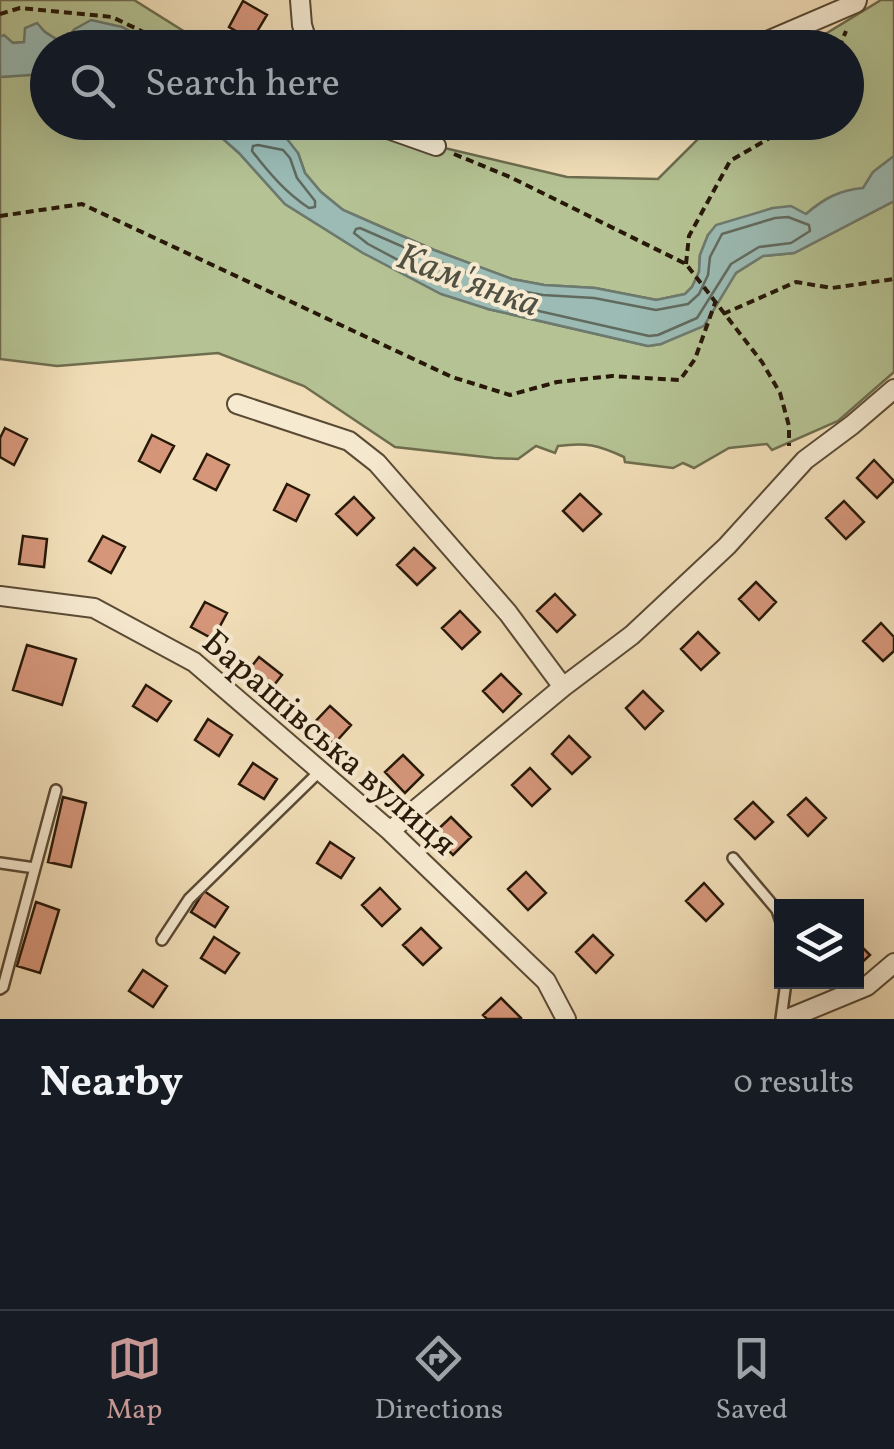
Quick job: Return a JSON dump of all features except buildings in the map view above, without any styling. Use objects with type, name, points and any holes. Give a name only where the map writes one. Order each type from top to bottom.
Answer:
[{"type":"street","points":[[300,0],[304,30]]},
{"type":"street","points":[[792,30],[857,0]]},
{"type":"street","points":[[419,140],[436,146]]},
{"type":"street","points":[[390,831],[632,635],[727,546],[804,460],[894,389]]},
{"type":"street","points":[[237,404],[348,441],[377,463],[508,613],[563,688]]},
{"type":"street","name":"Барашівська вулиця","points":[[0,596],[94,608],[194,662],[390,831],[546,982],[566,1019]]},
{"type":"street","points":[[784,1019],[867,986],[894,963]]},
{"type":"lane","points":[[162,940],[189,899],[320,771]]},
{"type":"lane","points":[[0,989],[56,790]]},
{"type":"lane","points":[[733,858],[774,906]]},
{"type":"lane","points":[[0,863],[35,868]]},
{"type":"lane","points":[[784,1019],[786,989]]},
{"type":"path","points":[[0,14],[20,8],[112,17],[139,30]]},
{"type":"path","points":[[686,264],[689,236],[730,161],[766,140]]},
{"type":"path","points":[[436,146],[510,177],[686,264],[762,362],[780,393],[789,426],[788,478]]},
{"type":"path","points":[[0,216],[82,204],[452,378],[510,395],[558,382],[612,376],[680,380],[695,359],[715,303]]},
{"type":"path","points":[[723,314],[796,282],[832,288],[894,279]]},
{"type":"green space","points":[[0,0],[134,0],[182,30],[30,30],[30,40],[13,43],[0,37]]},
{"type":"green space","points":[[881,0],[894,0],[894,156],[873,172],[863,189],[832,196],[806,214],[773,208],[708,235],[692,287],[685,294],[657,300],[512,279],[434,250],[343,210],[305,173],[298,153],[271,140],[418,140],[567,177],[658,179],[697,140],[864,140],[864,30],[832,30]]},
{"type":"green space","points":[[30,74],[30,140],[224,140],[285,204],[363,253],[488,309],[648,346],[679,335],[736,273],[763,256],[794,253],[894,201],[894,372],[838,421],[772,450],[767,444],[729,448],[694,468],[683,463],[673,468],[625,462],[624,457],[615,453],[584,445],[558,446],[555,453],[536,446],[518,459],[395,447],[304,386],[218,353],[57,366],[0,359],[0,77]]},
{"type":"water","points":[[91,20],[127,30],[74,30]]},
{"type":"water","points":[[37,23],[43,30],[30,30],[30,75],[0,77],[0,37],[4,35],[13,43],[24,42],[25,28]]},
{"type":"water","name":"Кам'янка","points":[[224,140],[288,140],[298,153],[305,173],[343,210],[434,250],[512,279],[595,288],[656,300],[685,294],[692,287],[699,272],[700,255],[716,225],[773,208],[791,206],[806,214],[832,196],[863,188],[873,172],[894,156],[894,201],[794,253],[763,256],[736,273],[704,326],[648,346],[488,309],[441,294],[363,253],[285,204]]}]
